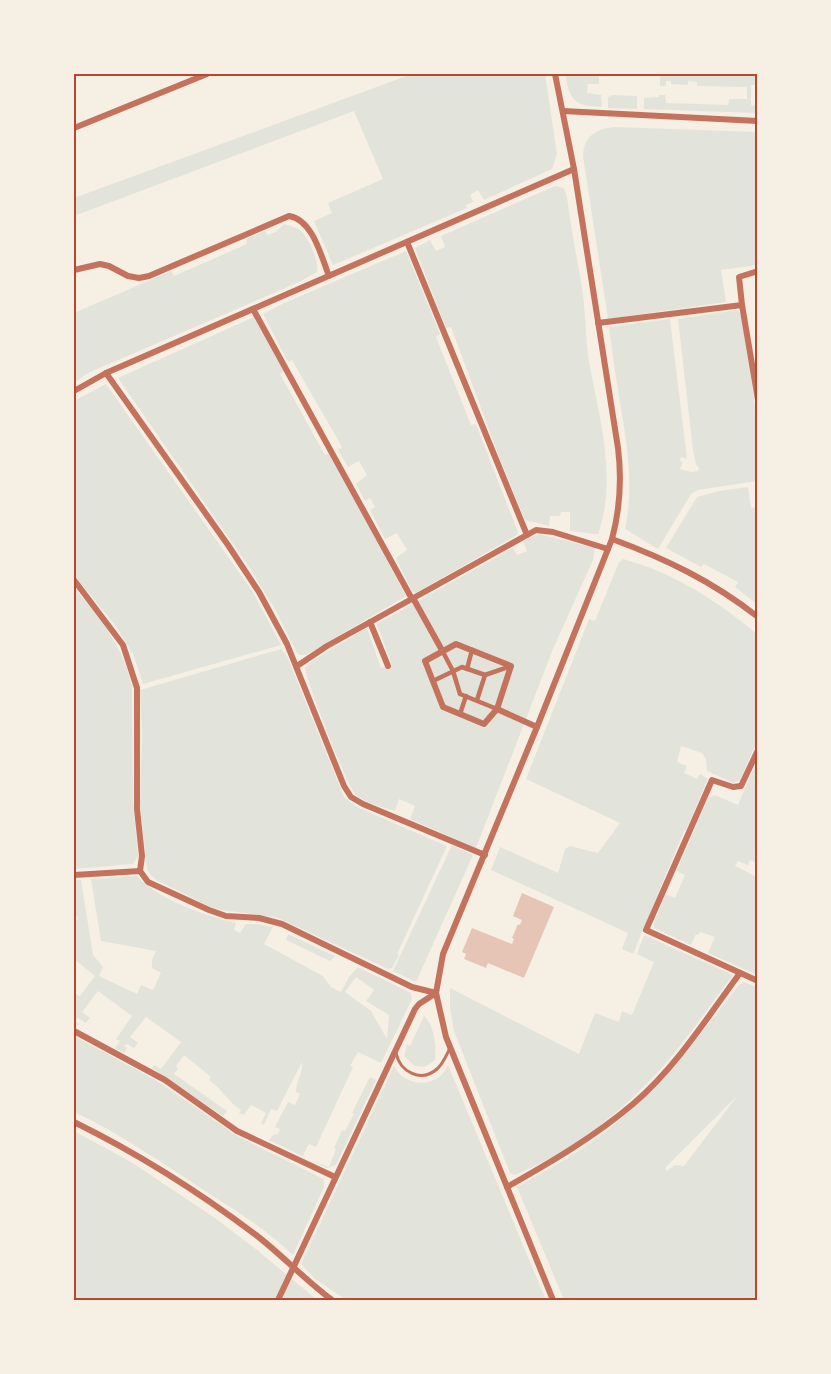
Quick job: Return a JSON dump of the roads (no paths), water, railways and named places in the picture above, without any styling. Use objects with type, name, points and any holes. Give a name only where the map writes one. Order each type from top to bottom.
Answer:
[{"type":"street","points":[[74,128],[207,74]]},
{"type":"street","points":[[553,1300],[450,1048],[436,993],[443,954],[537,727],[612,539],[617,518],[620,469],[574,169],[555,74]]},
{"type":"street","points":[[563,111],[758,121]]},
{"type":"street","points":[[74,391],[106,373],[574,169]]},
{"type":"street","points":[[74,270],[99,264],[109,266],[128,276],[139,278],[149,276],[289,216],[300,220],[309,229],[329,276]]},
{"type":"street","points":[[407,242],[527,535]]},
{"type":"street","points":[[758,272],[739,277],[758,400]]},
{"type":"street","points":[[598,323],[742,306]]},
{"type":"street","points":[[254,309],[443,652],[460,694],[537,727]]},
{"type":"street","points":[[106,373],[259,592],[297,666],[344,786],[351,797],[485,855]]},
{"type":"street","points":[[297,666],[327,646],[536,530],[553,532],[608,549]]},
{"type":"street","points":[[612,539],[657,556],[697,576],[758,617]]},
{"type":"street","points":[[74,580],[123,645],[137,688],[137,809],[142,856],[140,871],[148,882],[226,916],[259,918],[282,924],[412,987],[436,993]]},
{"type":"street","points":[[370,622],[388,666]]},
{"type":"street","points":[[456,644],[512,666],[497,709],[484,724],[442,707],[425,661],[456,644]]},
{"type":"street","points":[[466,669],[472,650]]},
{"type":"street","points":[[433,681],[462,667],[485,675],[512,666]]},
{"type":"street","points":[[477,700],[485,675]]},
{"type":"street","points":[[460,714],[466,696]]},
{"type":"street","points":[[758,750],[741,786],[733,788],[712,780],[646,930],[758,981]]},
{"type":"street","points":[[74,875],[140,871]]},
{"type":"street","points":[[507,1187],[583,1142],[633,1103],[676,1059],[740,973]]},
{"type":"street","points":[[278,1300],[415,1009],[436,993]]},
{"type":"street","points":[[74,1030],[165,1080],[237,1131],[335,1178]]},
{"type":"street","points":[[74,1122],[109,1139],[216,1207],[256,1235],[294,1270],[332,1300]]},
{"type":"lane","points":[[396,1050],[402,1065],[409,1072],[419,1076],[436,1071],[450,1048]]}]
